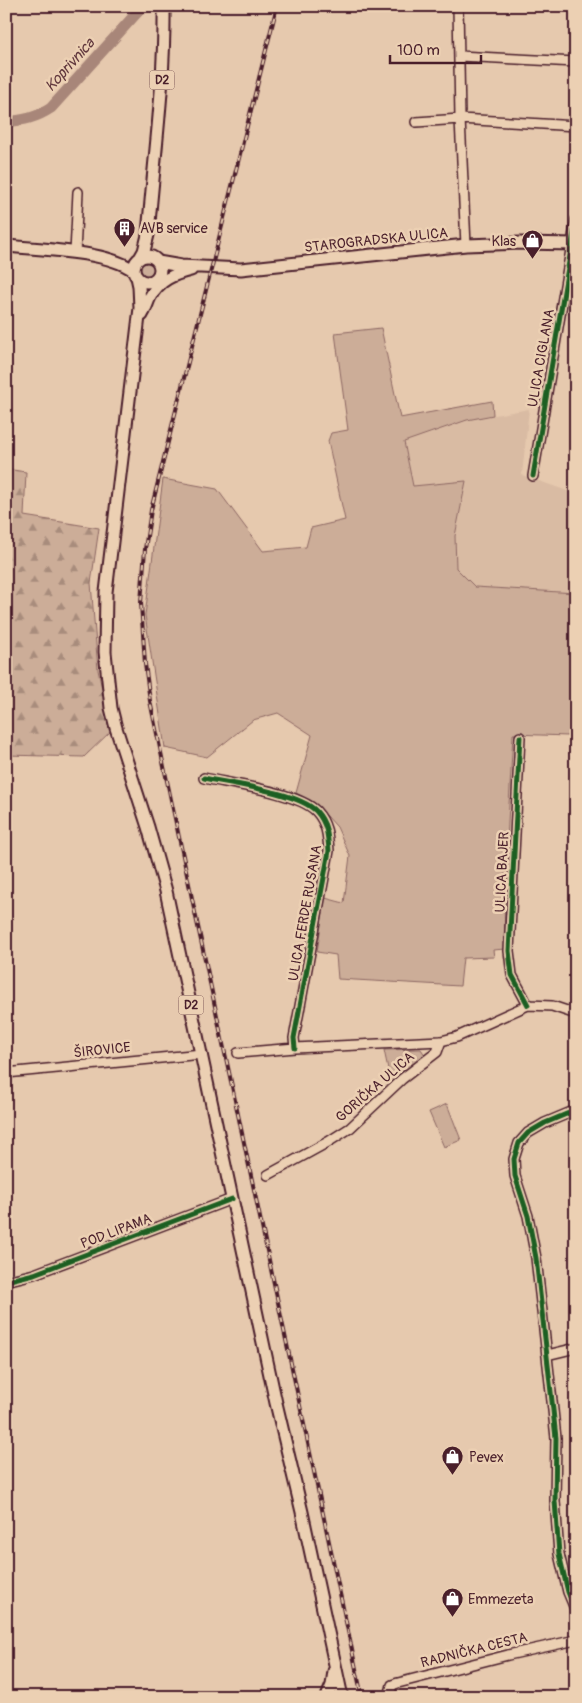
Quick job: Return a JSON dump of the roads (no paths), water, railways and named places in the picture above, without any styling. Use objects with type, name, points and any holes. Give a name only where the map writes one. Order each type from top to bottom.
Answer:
[{"type":"main road","name":"D2","points":[[164,6],[163,71],[148,235],[144,251],[135,263],[140,308],[106,592],[107,680],[116,728],[151,835],[166,891],[276,1403],[342,1697]]},
{"type":"main road","name":"D2","points":[[140,308],[159,266],[148,235]]},
{"type":"main road","name":"STAROGRADSKA ULICA","points":[[155,259],[181,266],[241,269],[466,245],[574,244]]},
{"type":"main road","points":[[6,246],[75,253],[112,260],[125,264],[143,281],[155,278]]},
{"type":"main road","points":[[112,260],[129,261],[148,256],[155,259]]},
{"type":"main road","name":"STAROGRADSKA ULICA","points":[[155,278],[166,270],[181,266]]},
{"type":"main road","points":[[138,321],[144,314],[151,295],[161,282],[198,267]]},
{"type":"main road","points":[[327,1697],[331,1690],[333,1679],[333,1652]]},
{"type":"street","points":[[458,6],[460,119],[466,245]]},
{"type":"street","points":[[459,56],[576,62]]},
{"type":"street","points":[[416,122],[460,119],[576,126]]},
{"type":"street","points":[[75,253],[78,192]]},
{"type":"street","name":"ULICA CIGLANA","points":[[534,476],[574,244],[576,220]]},
{"type":"street","name":"ULICA BAJER","points":[[520,737],[509,952],[512,976],[528,1004]]},
{"type":"street","name":"ULICA FERDE RUSANA","points":[[204,778],[279,794],[300,801],[315,810],[328,833],[329,851],[294,1038],[295,1048]]},
{"type":"street","points":[[528,1004],[552,1006],[576,1014]]},
{"type":"street","name":"GORIČKA ULICA","points":[[238,1052],[441,1041],[457,1037],[528,1004]]},
{"type":"street","name":"GORIČKA ULICA","points":[[268,1175],[350,1128],[402,1079],[437,1052],[441,1041]]},
{"type":"street","name":"ŠIROVICE","points":[[6,1072],[202,1054]]},
{"type":"street","points":[[576,1110],[545,1123],[528,1133],[520,1143],[514,1159],[515,1176],[531,1231],[547,1355],[556,1438],[555,1501],[559,1554],[568,1592],[576,1611]]},
{"type":"street","name":"POD LIPAMA","points":[[6,1282],[34,1274],[232,1199]]},
{"type":"street","points":[[547,1355],[576,1348]]},
{"type":"street","name":"RADNIČKA CESTA","points":[[389,1697],[392,1685],[398,1683],[576,1640]]},
{"type":"waterway","name":"Koprivnica","points":[[6,122],[30,118],[51,108],[143,6]]},
{"type":"railway","points":[[277,6],[151,510],[145,549],[141,603],[145,664],[150,701],[362,1697]]},
{"type":"place","name":"AVB service","points":[[124,247]]},
{"type":"place","name":"Klas","points":[[532,260]]},
{"type":"place","name":"Pevex","points":[[453,1476]]},
{"type":"place","name":"Emmezeta","points":[[452,1618]]}]
